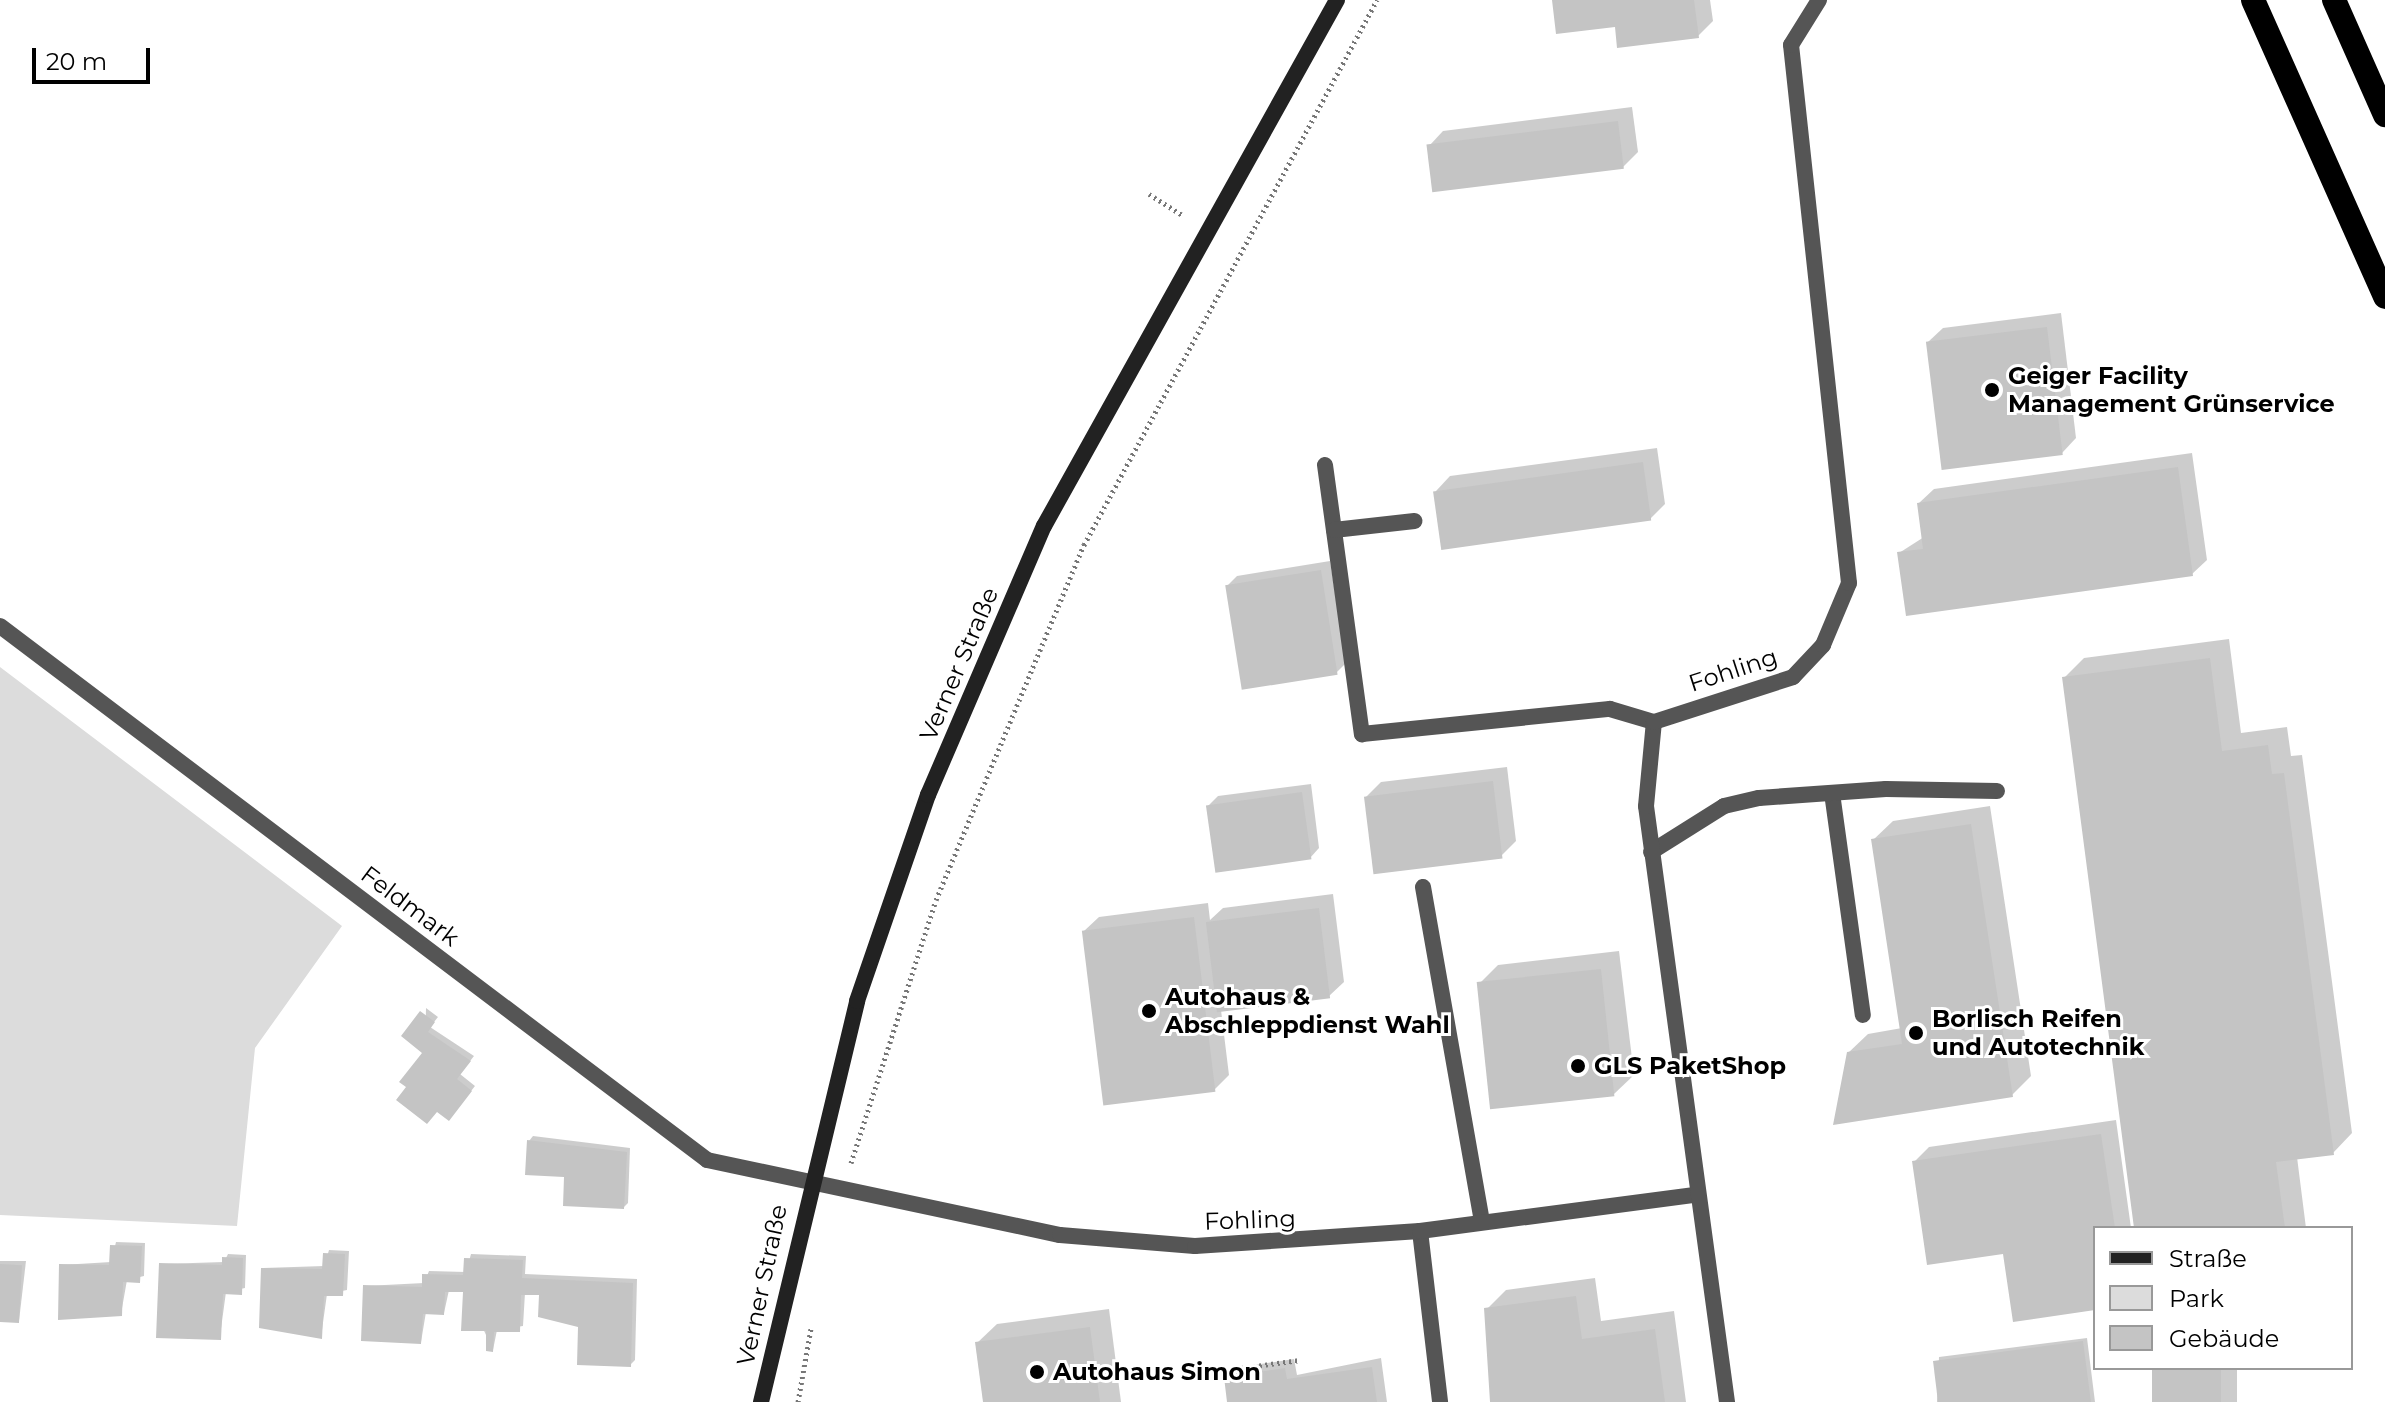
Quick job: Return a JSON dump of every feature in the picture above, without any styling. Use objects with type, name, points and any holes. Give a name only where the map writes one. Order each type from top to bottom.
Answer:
[{"type":"highway","points":[[2253,0],[2385,297]]},
{"type":"highway","points":[[2334,0],[2385,115]]},
{"type":"main road","name":"Verner Straße","points":[[761,1402],[808,1187],[857,1001],[928,795],[1044,526],[1337,0]]},
{"type":"street","name":"Fohling","points":[[1654,722],[1793,677],[1823,645],[1849,583],[1791,45],[1819,0]]},
{"type":"street","points":[[1325,465],[1362,734],[1610,709],[1654,722],[1646,806],[1695,1195],[1727,1402]]},
{"type":"street","points":[[1334,530],[1414,521]]},
{"type":"street","name":"Feldmark","points":[[0,626],[707,1160],[808,1187]]},
{"type":"street","points":[[1651,852],[1724,806],[1832,793],[1997,791]]},
{"type":"street","points":[[1832,793],[1863,1015]]},
{"type":"street","points":[[1423,887],[1482,1221]]},
{"type":"street","name":"Fohling","points":[[808,1187],[1060,1235],[1195,1246],[1420,1231],[1695,1195]]},
{"type":"street","points":[[1420,1231],[1440,1402]]},
{"type":"path","points":[[843,1192],[936,900],[1084,545],[1377,0]]},
{"type":"path","points":[[1149,194],[1209,232]]},
{"type":"path","points":[[798,1402],[812,1323]]},
{"type":"path","points":[[1212,1372],[1300,1360]]},
{"type":"green space","points":[[0,667],[342,926],[255,1048],[237,1226],[0,1215]]},
{"type":"building","points":[[1552,0],[1694,0],[1699,38],[1617,48],[1615,27],[1556,34]]},
{"type":"building","points":[[1618,121],[1624,169],[1432,192],[1426,145]]},
{"type":"building","points":[[2047,327],[2063,455],[1942,470],[1926,342]]},
{"type":"building","points":[[1643,462],[1651,520],[1441,550],[1433,492]]},
{"type":"building","points":[[2178,467],[2193,576],[1906,616],[1897,552],[1923,549],[1917,503]]},
{"type":"building","points":[[1321,570],[1338,675],[1242,690],[1225,585]]},
{"type":"building","points":[[2210,658],[2222,751],[2268,745],[2272,774],[2284,773],[2334,1155],[2276,1162],[2285,1226],[2134,1226],[2062,677]]},
{"type":"building","points":[[1493,781],[1503,858],[1373,874],[1364,797]]},
{"type":"building","points":[[1302,792],[1311,859],[1215,873],[1206,805]]},
{"type":"building","points":[[1971,824],[2013,1097],[1833,1125],[1847,1052],[1902,1044],[1871,839]]},
{"type":"building","points":[[1319,908],[1330,998],[1217,1012],[1206,922]]},
{"type":"building","name":"Autohaus & Abschleppdienst Wahl","points":[[1194,917],[1215,1092],[1103,1105],[1082,931]]},
{"type":"building","points":[[1601,969],[1614,1096],[1490,1109],[1477,982]]},
{"type":"building","points":[[420,1011],[435,1022],[428,1032],[471,1061],[457,1079],[472,1091],[449,1121],[437,1112],[427,1124],[396,1100],[406,1087],[399,1082],[422,1053],[401,1036]]},
{"type":"building","points":[[2101,1134],[2115,1226],[2093,1226],[2093,1310],[2013,1322],[2003,1254],[1927,1265],[1912,1161]]},
{"type":"building","points":[[527,1140],[627,1152],[624,1209],[563,1206],[564,1177],[525,1175]]},
{"type":"building","points":[[110,1245],[142,1246],[140,1283],[123,1282],[122,1316],[58,1320],[59,1264],[109,1265]]},
{"type":"building","points":[[323,1253],[345,1254],[343,1296],[324,1296],[322,1339],[259,1328],[261,1268],[322,1269]]},
{"type":"building","points":[[222,1257],[243,1258],[242,1295],[223,1294],[221,1340],[156,1338],[159,1263],[222,1265]]},
{"type":"building","points":[[464,1258],[523,1260],[522,1278],[633,1283],[631,1367],[577,1365],[578,1327],[538,1317],[539,1295],[521,1295],[520,1332],[494,1332],[493,1352],[486,1351],[486,1331],[461,1331],[463,1292],[445,1292],[444,1315],[423,1314],[421,1344],[361,1341],[363,1285],[422,1287],[422,1274],[463,1275]]},
{"type":"building","points":[[0,1264],[22,1265],[19,1323],[0,1322]]},
{"type":"building","points":[[1576,1296],[1582,1339],[1655,1329],[1665,1402],[1490,1402],[1484,1308]]},
{"type":"building","name":"Autohaus Simon","points":[[1090,1327],[1100,1402],[983,1402],[975,1342]]},
{"type":"building","points":[[2083,1341],[2091,1402],[1938,1402],[1933,1361]]},
{"type":"building","points":[[1372,1367],[1377,1402],[1227,1402],[1224,1377],[1285,1368],[1287,1379]]},
{"type":"building","points":[[2152,1370],[2221,1370],[2221,1402],[2152,1402]]},
{"type":"place","name":"Geiger Facility Management Grünservice","points":[[1992,390]]},
{"type":"place","name":"Autohaus & Abschleppdienst Wahl","points":[[1149,1011]]},
{"type":"place","name":"Borlisch Reifen und Autotechnik","points":[[1916,1033]]},
{"type":"place","name":"GLS PaketShop","points":[[1578,1066]]},
{"type":"place","name":"Autohaus Simon","points":[[1037,1372]]}]
